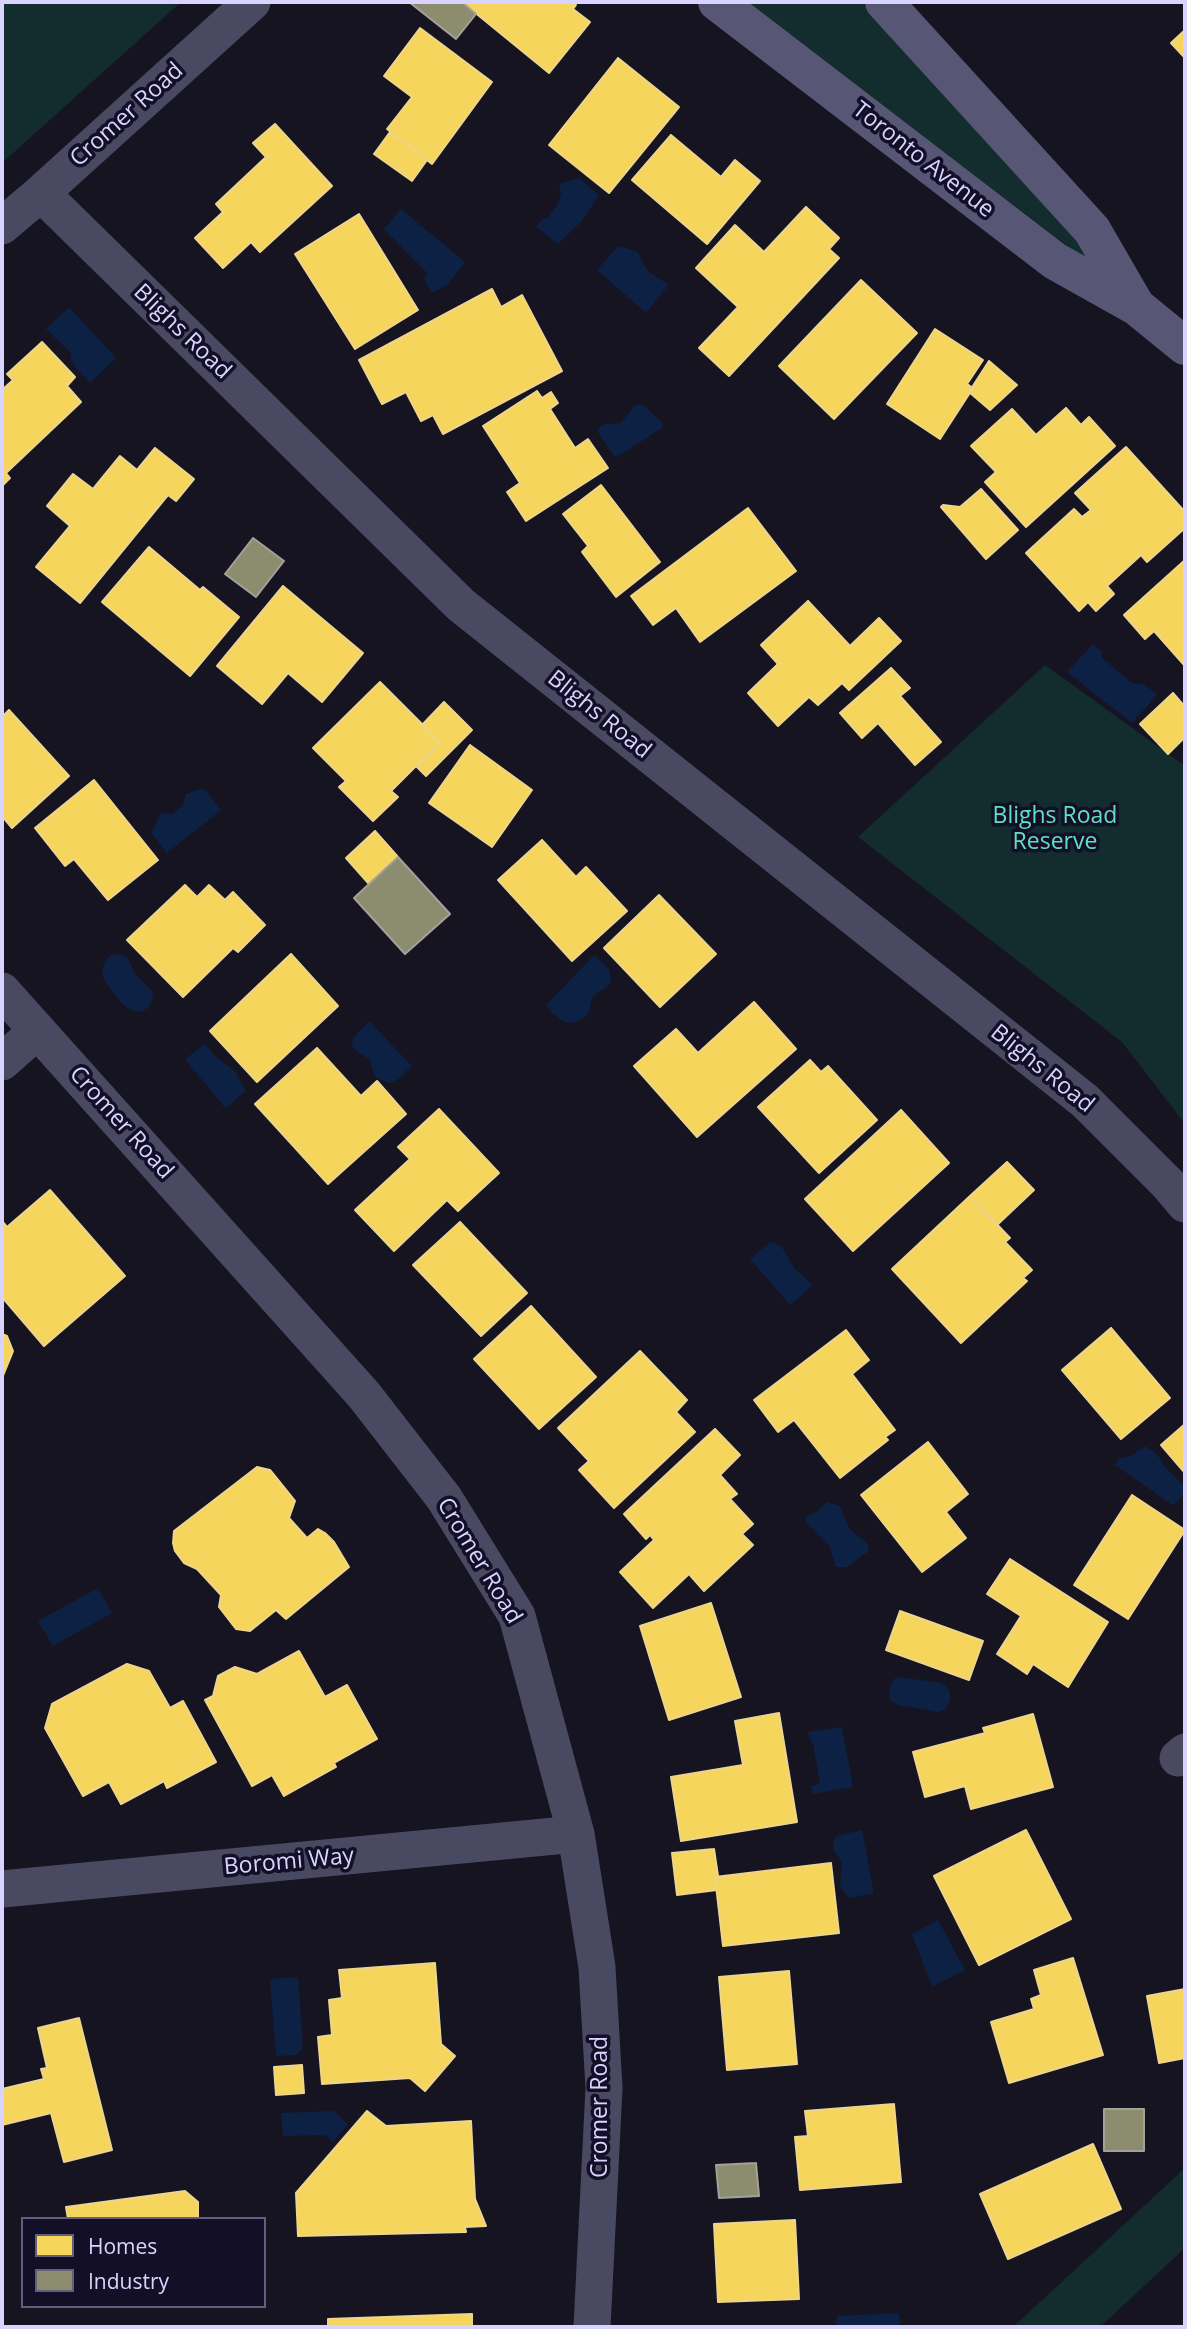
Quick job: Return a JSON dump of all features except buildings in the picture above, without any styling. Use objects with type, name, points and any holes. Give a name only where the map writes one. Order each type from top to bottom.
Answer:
[{"type":"street","name":"Cromer Road","points":[[2,226],[41,194],[252,2]]},
{"type":"street","name":"Toronto Avenue","points":[[717,2],[1055,261],[1137,307],[1185,346]]},
{"type":"street","name":"Toronto Avenue","points":[[884,2],[1092,230],[1137,307]]},
{"type":"street","name":"Blighs Road","points":[[41,194],[461,605],[1084,1101],[1185,1204]]},
{"type":"street","name":"Cromer Road","points":[[2,990],[364,1395],[444,1498],[517,1616],[576,1834],[597,1967],[604,2088],[592,2327]]},
{"type":"street","points":[[2,1062],[37,1031]]},
{"type":"street","name":"Boromi Way","points":[[2,1889],[576,1834]]},
{"type":"green space","points":[[2,2],[181,2],[2,163]]},
{"type":"green space","points":[[746,2],[862,2],[1085,249],[1086,260]]},
{"type":"green space","name":"Blighs Road Reserve","points":[[1045,665],[1185,766],[1185,1124],[1122,1042],[858,837]]},
{"type":"green space","points":[[1185,2168],[1185,2248],[1100,2327],[1013,2327]]},
{"type":"water","points":[[579,178],[599,195],[582,221],[558,244],[536,227],[542,219],[548,218],[558,204],[561,194],[559,184]]},
{"type":"water","points":[[401,209],[465,262],[448,284],[432,293],[424,279],[428,274],[384,229]]},
{"type":"water","points":[[618,246],[638,252],[649,272],[669,285],[646,313],[597,270]]},
{"type":"water","points":[[69,307],[116,358],[90,383],[71,362],[71,353],[46,329]]},
{"type":"water","points":[[638,404],[643,405],[663,423],[662,428],[617,457],[613,455],[598,428],[605,424],[621,423]]},
{"type":"water","points":[[1093,644],[1102,652],[1101,657],[1133,684],[1144,684],[1157,695],[1132,723],[1067,672]]},
{"type":"water","points":[[203,788],[221,810],[167,853],[151,833],[161,813],[173,814],[183,805],[186,794]]},
{"type":"water","points":[[120,954],[128,958],[135,974],[152,991],[153,998],[149,1007],[141,1012],[122,1004],[104,980],[104,963],[110,955]]},
{"type":"water","points":[[594,955],[609,969],[611,982],[592,997],[589,1012],[585,1017],[573,1023],[564,1022],[549,1010],[547,1004]]},
{"type":"water","points":[[369,1021],[412,1066],[390,1083],[374,1075],[370,1060],[352,1047],[353,1038]]},
{"type":"water","points":[[205,1044],[216,1057],[235,1071],[246,1091],[225,1108],[185,1059]]},
{"type":"water","points":[[770,1242],[781,1246],[795,1269],[813,1285],[790,1305],[750,1259]]},
{"type":"water","points":[[1143,1447],[1157,1454],[1165,1467],[1184,1486],[1184,1494],[1175,1504],[1171,1504],[1115,1465],[1120,1458],[1131,1456]]},
{"type":"water","points":[[827,1502],[840,1506],[849,1528],[868,1544],[869,1550],[847,1567],[836,1567],[829,1545],[806,1522],[806,1517]]},
{"type":"water","points":[[98,1588],[112,1613],[53,1646],[38,1621]]},
{"type":"water","points":[[897,1677],[942,1683],[950,1691],[950,1701],[945,1709],[938,1712],[898,1705],[890,1700],[889,1691]]},
{"type":"water","points":[[842,1727],[853,1787],[812,1794],[811,1786],[820,1784],[813,1743],[808,1732]]},
{"type":"water","points":[[862,1830],[874,1893],[849,1898],[840,1887],[842,1862],[833,1850],[833,1842],[836,1836]]},
{"type":"water","points":[[938,1920],[965,1970],[932,1987],[912,1934]]},
{"type":"water","points":[[298,1977],[303,2048],[296,2055],[276,2056],[270,1979]]},
{"type":"water","points":[[334,2111],[348,2124],[333,2142],[325,2135],[283,2136],[281,2113]]},
{"type":"water","points":[[899,2313],[900,2327],[836,2327],[837,2316]]}]
